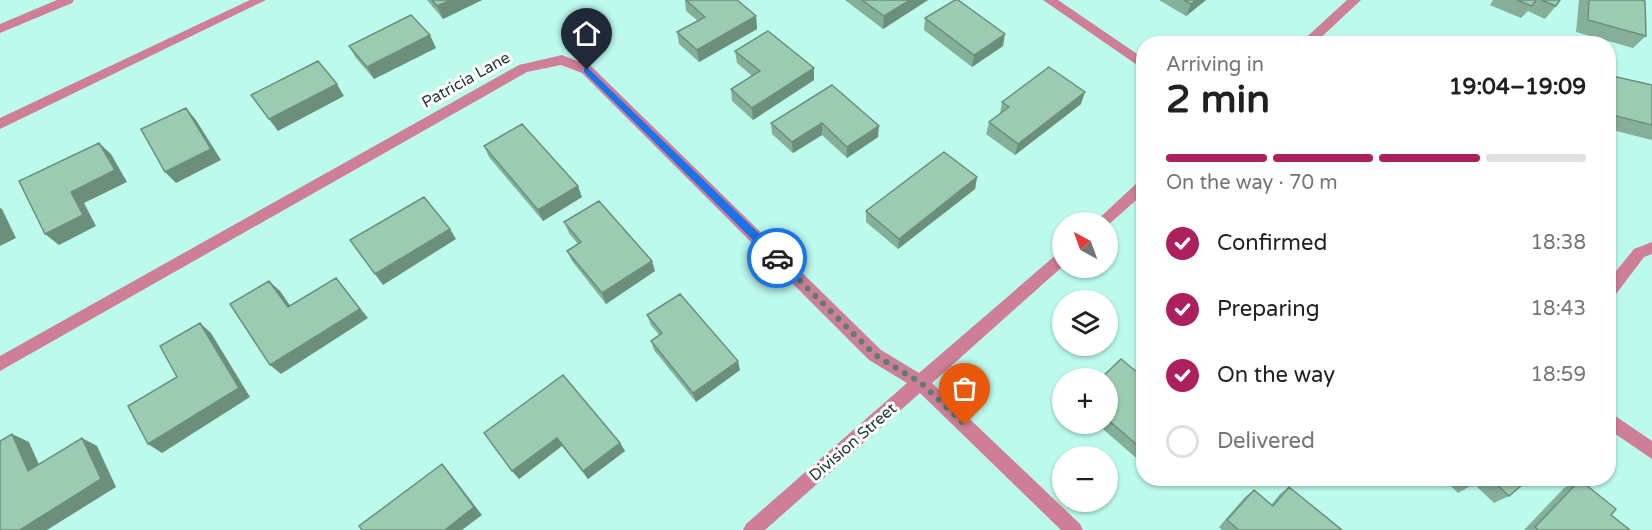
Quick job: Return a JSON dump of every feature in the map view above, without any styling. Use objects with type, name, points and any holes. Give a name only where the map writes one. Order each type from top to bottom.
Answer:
[{"type":"street","points":[[0,29],[68,0]]},
{"type":"street","points":[[228,0],[237,11]]},
{"type":"street","points":[[0,124],[260,0]]},
{"type":"street","points":[[1049,0],[1136,59]]},
{"type":"street","points":[[1314,36],[1355,0]]},
{"type":"street","name":"Patricia Lane","points":[[0,364],[524,68],[562,60],[587,70],[875,355],[921,383],[1074,530]]},
{"type":"street","points":[[1113,212],[1136,192]]},
{"type":"street","points":[[1616,283],[1640,253],[1652,248]]},
{"type":"street","name":"Division Street","points":[[752,530],[1052,267]]},
{"type":"street","points":[[1616,425],[1652,451]]},
{"type":"building","points":[[432,0],[451,0],[437,6]]},
{"type":"building","points":[[686,0],[737,0],[756,16],[697,50],[677,32],[705,17]]},
{"type":"building","points":[[862,0],[910,0],[884,16]]},
{"type":"building","points":[[955,0],[1005,34],[974,55],[925,18]]},
{"type":"building","points":[[1184,0],[1196,0],[1191,4]]},
{"type":"building","points":[[1517,0],[1536,0],[1532,6]]},
{"type":"building","points":[[1541,0],[1560,0],[1556,6]]},
{"type":"building","points":[[1589,0],[1645,1],[1646,36],[1588,20]]},
{"type":"building","points":[[411,15],[430,35],[367,67],[349,46]]},
{"type":"building","points":[[768,31],[814,68],[752,108],[731,89],[760,71],[735,51]]},
{"type":"building","points":[[318,61],[337,84],[269,119],[251,95]]},
{"type":"building","points":[[1049,67],[1085,92],[1018,144],[989,122],[1009,107],[1002,102]]},
{"type":"building","points":[[1616,77],[1652,85],[1652,125],[1616,116]]},
{"type":"building","points":[[832,85],[879,126],[847,147],[822,123],[792,142],[771,123]]},
{"type":"building","points":[[186,108],[211,149],[165,172],[141,129]]},
{"type":"building","points":[[522,124],[578,186],[538,210],[484,146]]},
{"type":"building","points":[[99,143],[115,170],[71,192],[83,215],[45,234],[19,181]]},
{"type":"building","points":[[944,152],[977,177],[899,239],[866,211]]},
{"type":"building","points":[[424,197],[450,229],[375,274],[350,240]]},
{"type":"building","points":[[599,201],[652,261],[602,293],[567,251],[581,242],[564,222]]},
{"type":"building","points":[[336,278],[360,309],[270,365],[230,304],[269,281],[288,307]]},
{"type":"building","points":[[680,294],[738,361],[693,393],[651,341],[662,333],[647,315]]},
{"type":"building","points":[[200,323],[239,388],[148,444],[128,406],[177,377],[160,346]]},
{"type":"building","points":[[1121,359],[1136,371],[1136,444],[1118,428],[1118,368],[1112,368]]},
{"type":"building","points":[[563,375],[620,443],[583,471],[557,438],[512,471],[484,433]]},
{"type":"building","points":[[12,434],[28,471],[82,438],[101,479],[20,530],[0,530],[0,441]]},
{"type":"building","points":[[442,464],[474,507],[445,530],[362,530],[359,526]]},
{"type":"building","points":[[1498,486],[1521,486],[1509,496]]},
{"type":"building","points":[[1574,486],[1587,486],[1616,509],[1611,515],[1630,530],[1538,530],[1535,527]]},
{"type":"building","points":[[1289,487],[1342,530],[1239,530],[1227,520],[1254,490],[1273,506]]},
{"type":"way so far","points":[[777,258],[875,355],[921,383],[965,425]]},
{"type":"route","points":[[587,70],[777,258]]}]
